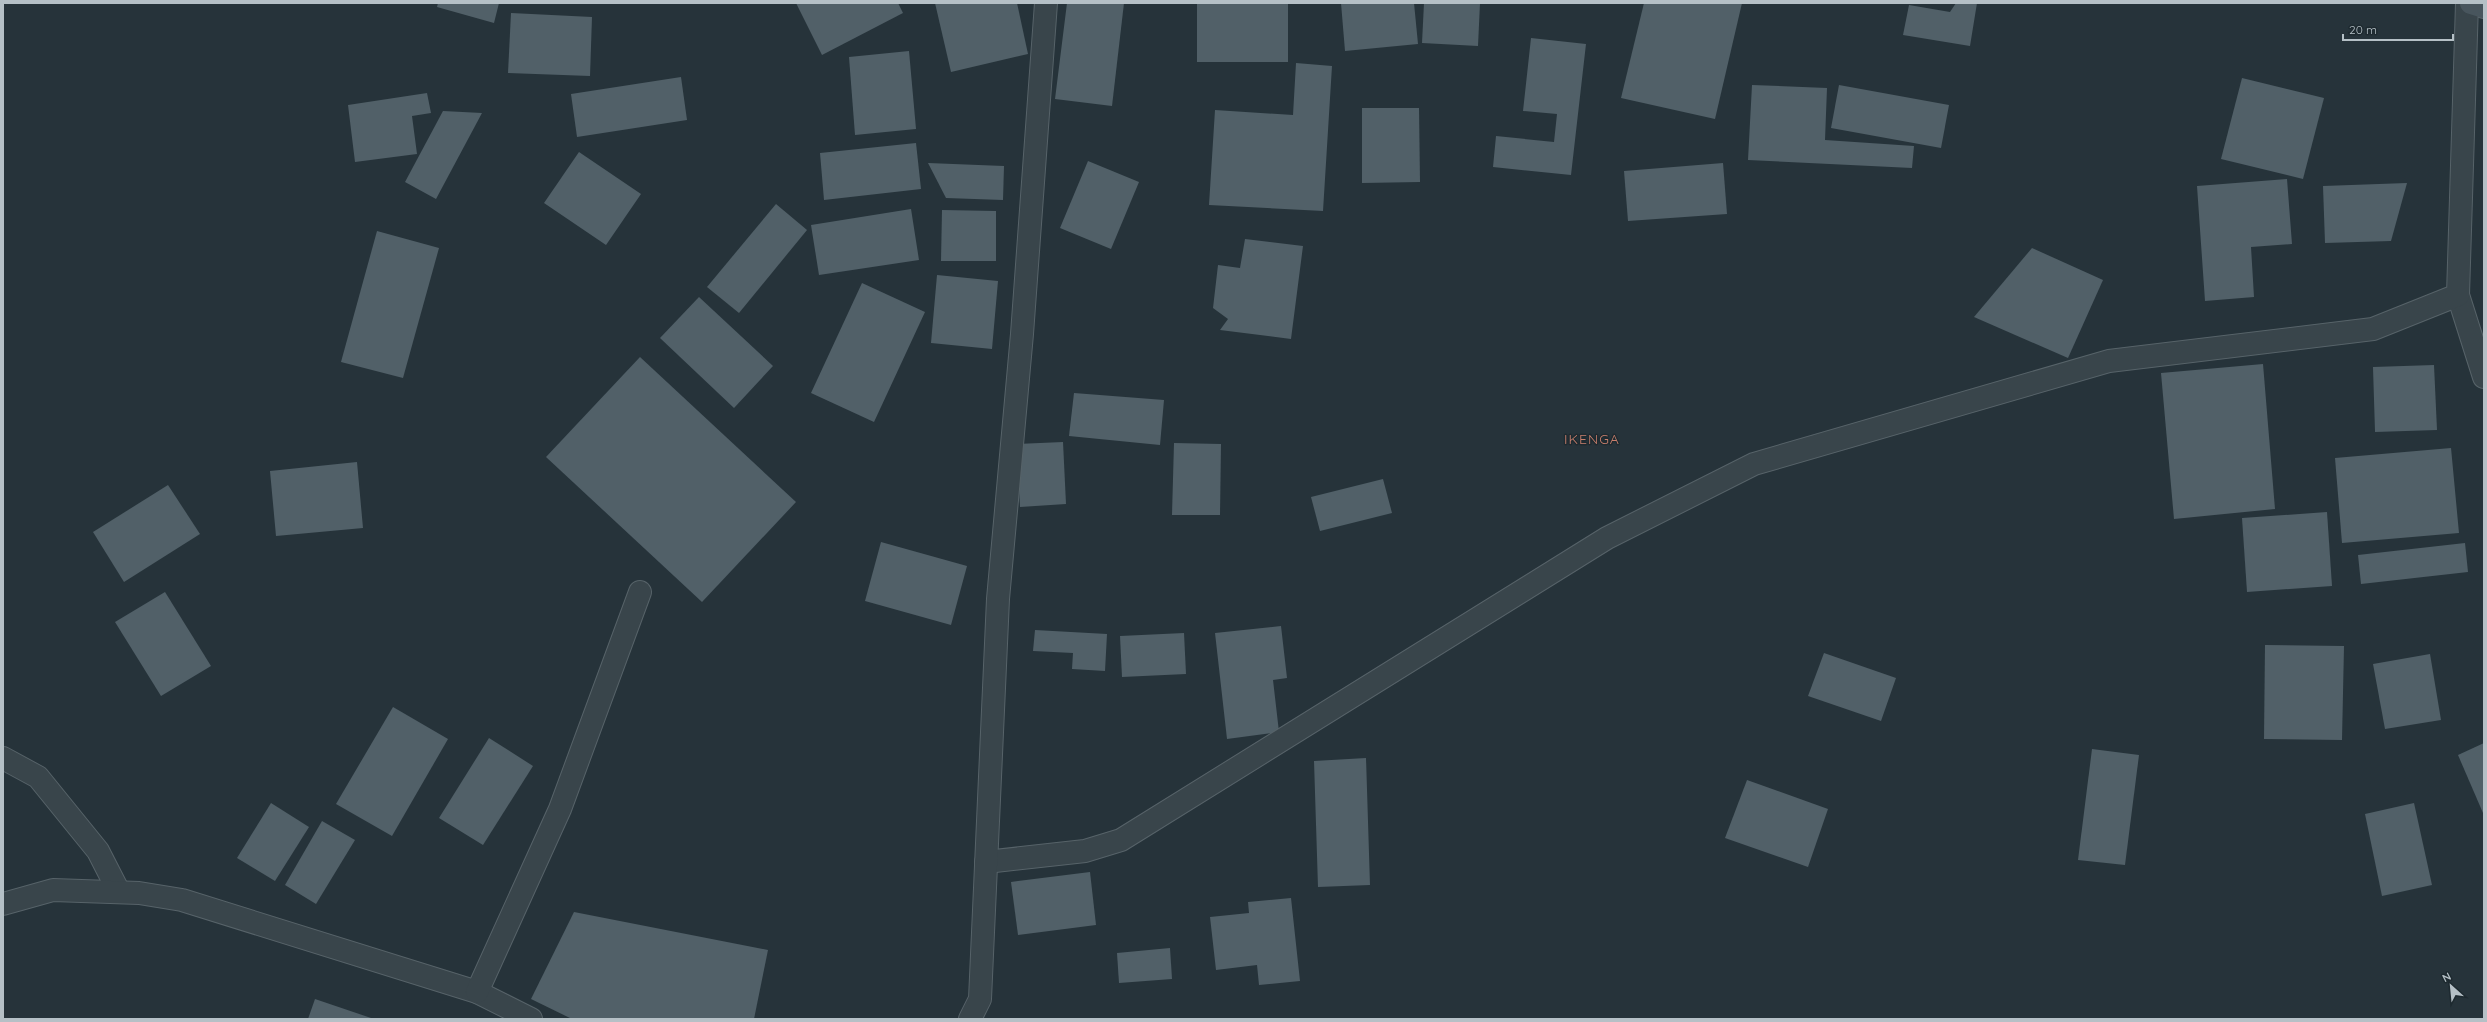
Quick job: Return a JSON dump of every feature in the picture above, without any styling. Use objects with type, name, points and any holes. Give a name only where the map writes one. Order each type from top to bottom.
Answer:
[{"type":"main road","points":[[2471,3],[2484,7]]},
{"type":"street","points":[[970,1019],[980,999],[998,599],[1022,334],[1046,3]]},
{"type":"street","points":[[2467,3],[2458,295],[2484,377]]},
{"type":"street","points":[[986,862],[1085,851],[1121,840],[1607,538],[1754,464],[2109,361],[2373,329],[2458,295]]},
{"type":"street","points":[[477,992],[560,809],[640,592]]},
{"type":"street","points":[[3,758],[38,777],[98,851],[119,892]]},
{"type":"street","points":[[3,904],[53,890],[139,893],[182,900],[477,992],[531,1019]]},
{"type":"building","points":[[438,3],[499,3],[494,23],[437,7]]},
{"type":"building","points":[[796,3],[898,3],[903,13],[822,55]]},
{"type":"building","points":[[935,3],[1017,3],[1028,54],[951,72]]},
{"type":"building","points":[[1067,3],[1124,3],[1112,106],[1055,99]]},
{"type":"building","points":[[1197,3],[1288,3],[1288,62],[1197,62]]},
{"type":"building","points":[[1341,3],[1414,3],[1418,44],[1345,51]]},
{"type":"building","points":[[1424,3],[1480,3],[1478,46],[1422,43]]},
{"type":"building","points":[[1644,3],[1742,3],[1715,119],[1621,98]]},
{"type":"building","points":[[1956,3],[1977,3],[1970,46],[1903,35],[1909,5],[1950,12]]},
{"type":"building","points":[[511,13],[592,17],[590,76],[508,73]]},
{"type":"building","points":[[1531,38],[1586,44],[1571,175],[1493,167],[1496,136],[1554,142],[1557,114],[1523,111]]},
{"type":"building","points":[[909,51],[916,129],[855,135],[849,57]]},
{"type":"building","points":[[1296,63],[1332,66],[1323,211],[1209,205],[1215,110],[1293,115]]},
{"type":"building","points":[[681,77],[687,120],[577,137],[571,94]]},
{"type":"building","points":[[2242,78],[2324,98],[2303,179],[2221,159]]},
{"type":"building","points":[[1752,85],[1827,88],[1825,140],[1914,146],[1912,168],[1748,160]]},
{"type":"building","points":[[1839,85],[1949,105],[1941,148],[1831,128]]},
{"type":"building","points":[[427,93],[431,113],[412,116],[417,154],[355,162],[348,105]]},
{"type":"building","points":[[1362,108],[1419,108],[1420,182],[1362,183]]},
{"type":"building","points":[[443,111],[482,113],[436,199],[405,182]]},
{"type":"building","points":[[916,143],[921,189],[824,200],[820,153]]},
{"type":"building","points":[[579,152],[641,194],[606,245],[544,203]]},
{"type":"building","points":[[1088,161],[1139,182],[1111,249],[1060,228]]},
{"type":"building","points":[[928,163],[1004,166],[1003,200],[946,198]]},
{"type":"building","points":[[1723,163],[1727,214],[1628,221],[1624,171]]},
{"type":"building","points":[[2287,179],[2292,244],[2251,247],[2254,297],[2205,301],[2197,186]]},
{"type":"building","points":[[2407,183],[2391,241],[2325,243],[2323,186]]},
{"type":"building","points":[[776,204],[807,230],[739,313],[707,287]]},
{"type":"building","points":[[911,209],[919,260],[819,275],[811,225]]},
{"type":"building","points":[[942,210],[996,211],[996,261],[941,261]]},
{"type":"building","points":[[377,231],[439,248],[403,378],[341,362]]},
{"type":"building","points":[[1245,239],[1303,246],[1291,339],[1220,330],[1228,319],[1213,308],[1218,265],[1240,268]]},
{"type":"building","points":[[2032,248],[2103,280],[2068,358],[1974,317]]},
{"type":"building","points":[[937,275],[998,281],[992,349],[931,343]]},
{"type":"building","points":[[862,283],[925,312],[874,422],[811,393]]},
{"type":"building","points":[[699,297],[773,366],[734,408],[660,338]]},
{"type":"building","points":[[640,357],[796,502],[702,602],[546,457]]},
{"type":"building","points":[[2263,364],[2275,509],[2174,519],[2161,373]]},
{"type":"building","points":[[2434,365],[2437,430],[2375,432],[2373,367]]},
{"type":"building","points":[[1074,393],[1164,400],[1160,445],[1069,436]]},
{"type":"building","points":[[1063,442],[1066,504],[1020,507],[1017,444]]},
{"type":"building","points":[[1174,443],[1221,444],[1220,515],[1172,515]]},
{"type":"building","points":[[2451,448],[2459,533],[2342,543],[2335,458]]},
{"type":"building","points":[[357,462],[363,528],[276,536],[270,471]]},
{"type":"building","points":[[1383,479],[1392,513],[1320,531],[1311,497]]},
{"type":"building","points":[[168,485],[200,534],[124,582],[93,532]]},
{"type":"building","points":[[2327,512],[2332,586],[2247,592],[2242,518]]},
{"type":"building","points":[[881,542],[967,566],[951,625],[865,601]]},
{"type":"building","points":[[2465,543],[2468,572],[2361,584],[2358,555]]},
{"type":"building","points":[[165,592],[211,666],[161,696],[115,622]]},
{"type":"building","points":[[1281,626],[1287,678],[1273,680],[1279,732],[1227,739],[1215,633]]},
{"type":"building","points":[[1035,630],[1107,634],[1105,671],[1072,669],[1073,653],[1033,651]]},
{"type":"building","points":[[1184,633],[1186,674],[1122,677],[1120,636]]},
{"type":"building","points":[[2265,645],[2344,646],[2342,740],[2264,739]]},
{"type":"building","points":[[1824,653],[1896,678],[1881,721],[1808,696]]},
{"type":"building","points":[[2430,654],[2441,720],[2385,729],[2373,664]]},
{"type":"building","points":[[393,707],[448,739],[392,836],[336,804]]},
{"type":"building","points":[[489,738],[533,766],[483,845],[439,818]]},
{"type":"building","points":[[2484,743],[2484,813],[2483,813],[2458,755]]},
{"type":"building","points":[[2092,749],[2139,755],[2125,865],[2078,860]]},
{"type":"building","points":[[1366,758],[1370,885],[1318,887],[1314,761]]},
{"type":"building","points":[[1747,780],[1828,809],[1808,867],[1725,838]]},
{"type":"building","points":[[271,803],[309,827],[275,881],[237,858]]},
{"type":"building","points":[[2414,803],[2432,885],[2382,896],[2365,814]]},
{"type":"building","points":[[322,821],[355,840],[316,904],[285,885]]},
{"type":"building","points":[[1090,872],[1096,925],[1018,935],[1011,882]]},
{"type":"building","points":[[1291,898],[1300,981],[1259,985],[1257,965],[1216,970],[1210,917],[1249,913],[1248,902]]},
{"type":"building","points":[[574,912],[768,950],[754,1019],[572,1019],[531,999]]},
{"type":"building","points":[[1170,948],[1172,979],[1119,983],[1117,953]]},
{"type":"building","points":[[315,999],[374,1019],[308,1019]]},
{"type":"district","name":"IKENGA","points":[[1592,439]]}]
